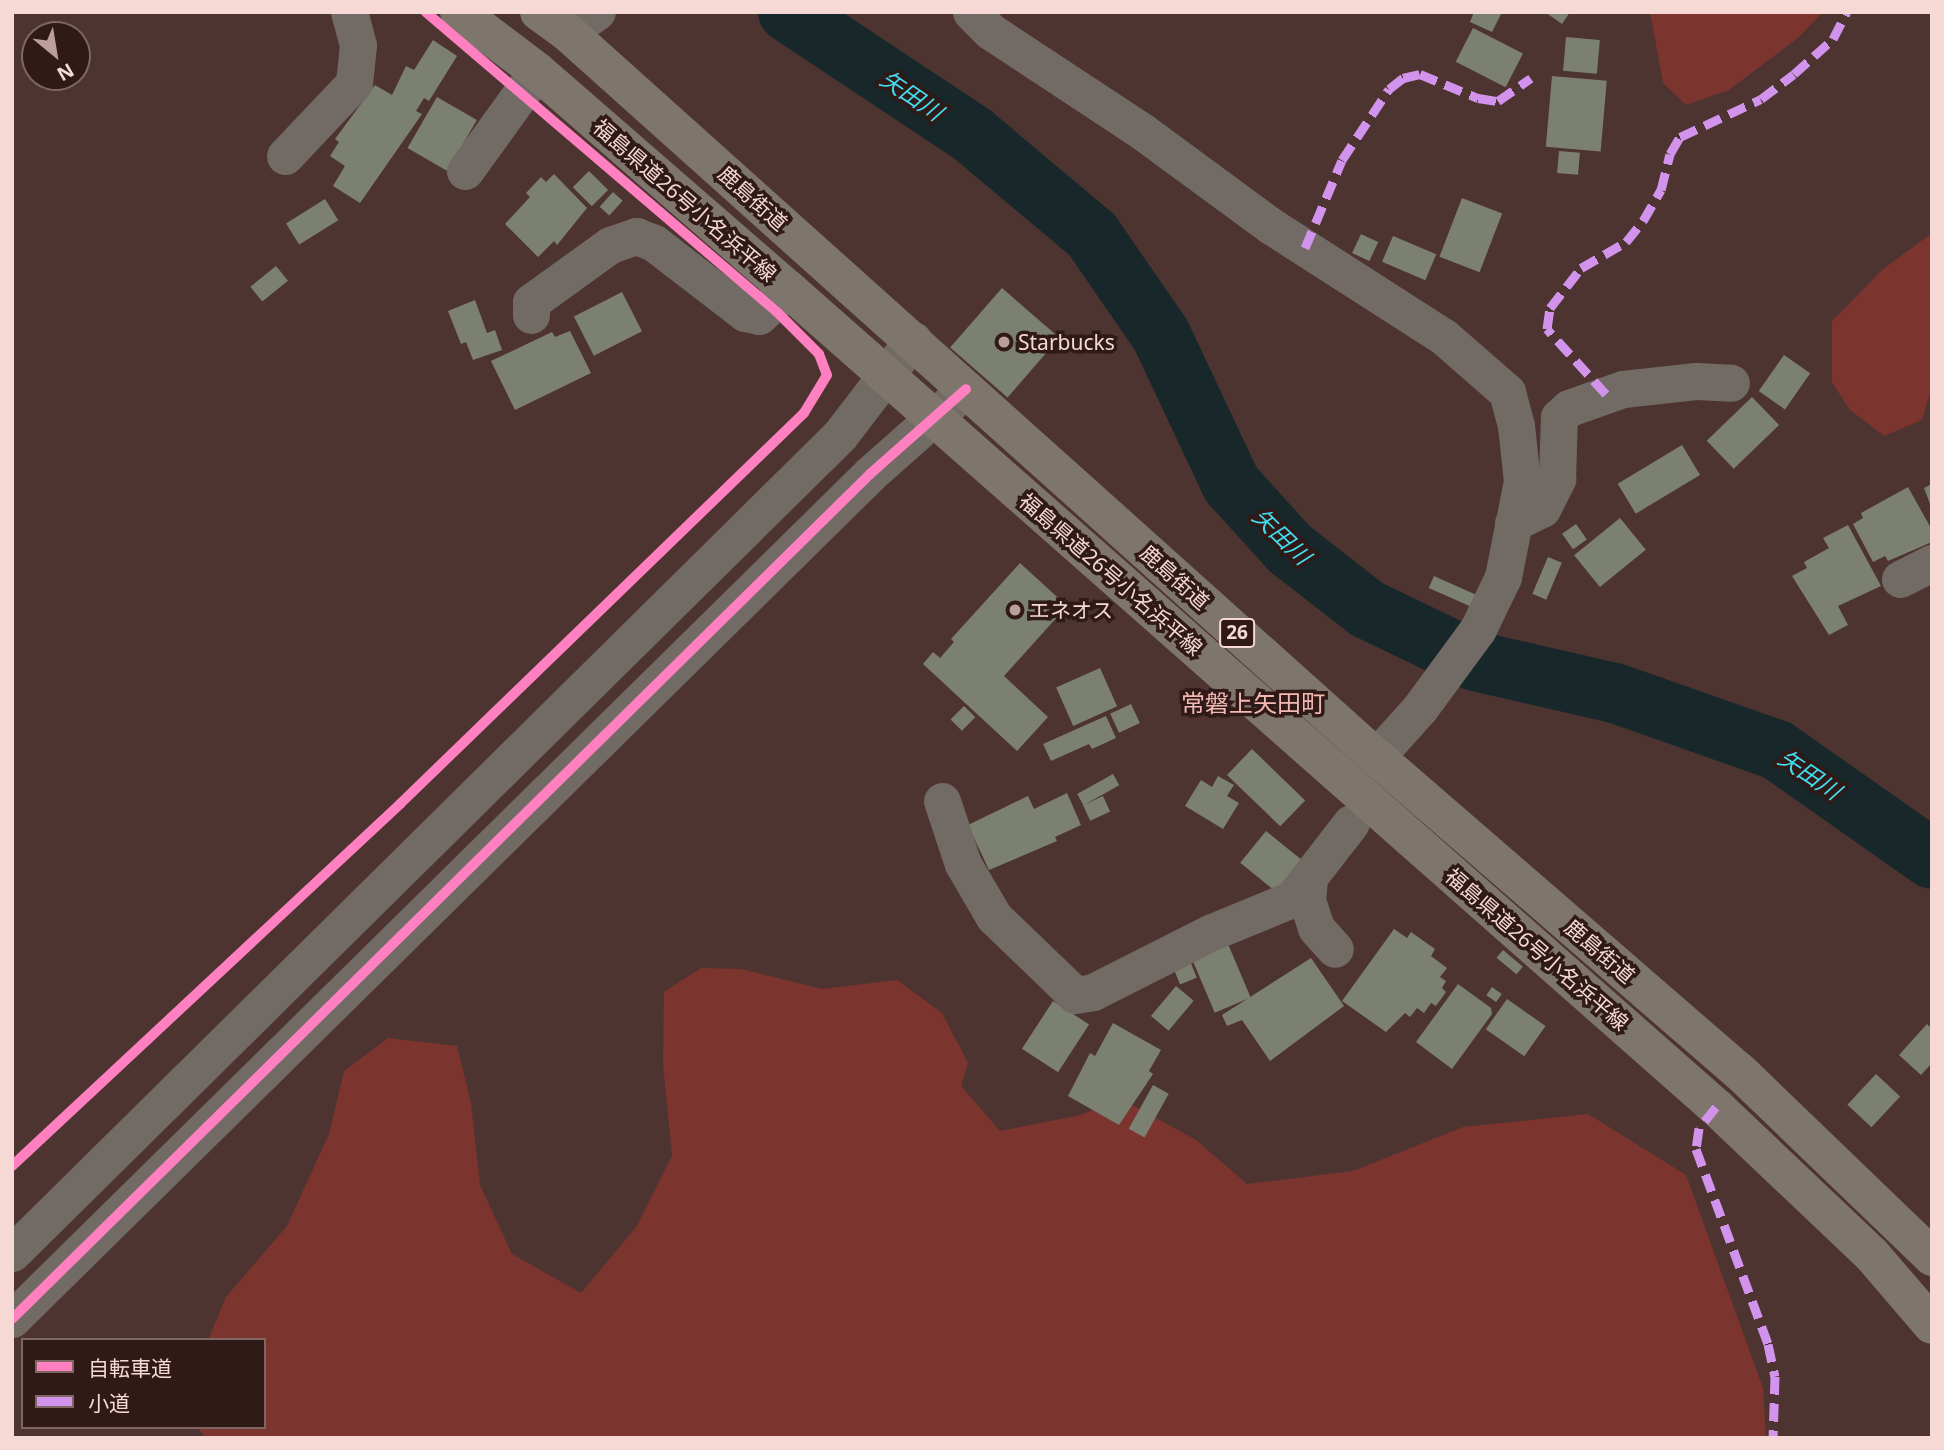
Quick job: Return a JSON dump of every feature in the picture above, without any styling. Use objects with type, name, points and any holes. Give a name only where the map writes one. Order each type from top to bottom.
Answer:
[{"type":"main road","name":"福島県道26号小名浜平線","points":[[459,12],[537,71],[788,289],[881,375],[936,419],[1716,1107],[1872,1255],[1932,1325]]},
{"type":"main road","name":"鹿島街道","points":[[568,19],[966,389],[1376,757],[1740,1072],[1932,1257]]},
{"type":"street","points":[[285,156],[354,83],[358,45],[349,12]]},
{"type":"street","points":[[971,12],[989,31],[1143,132],[1271,226],[1444,337],[1507,392],[1516,426],[1522,481],[1503,576],[1478,629],[1376,757]]},
{"type":"street","points":[[465,171],[537,71]]},
{"type":"street","points":[[531,315],[531,302],[610,245],[636,236],[654,243],[745,313],[759,316],[788,289]]},
{"type":"street","points":[[12,1253],[840,435],[881,375],[913,340]]},
{"type":"street","points":[[1513,523],[1542,509],[1557,479],[1559,417],[1569,408],[1623,389],[1696,381],[1731,383]]},
{"type":"street","points":[[12,1319],[860,484],[936,419],[966,389]]},
{"type":"street","points":[[942,801],[971,882],[1010,936],[1075,995],[1093,992],[1301,889]]},
{"type":"street","points":[[1259,936],[1288,912],[1301,889],[1351,823]]},
{"type":"street","points":[[1301,889],[1316,928],[1335,948]]},
{"type":"street","points":[[1038,960],[1060,996]]},
{"type":"street","points":[[1119,1000],[1155,961]]},
{"type":"shaded area","points":[[1650,12],[1823,12],[1799,37],[1729,90],[1686,105],[1663,83]]},
{"type":"shaded area","points":[[1932,233],[1932,386],[1922,420],[1884,436],[1849,409],[1832,382],[1832,321],[1882,270]]},
{"type":"shaded area","points":[[701,968],[741,969],[822,989],[897,980],[942,1013],[968,1063],[961,1086],[1000,1131],[1081,1115],[1120,1098],[1196,1140],[1247,1184],[1353,1171],[1463,1127],[1588,1114],[1686,1175],[1763,1388],[1766,1438],[206,1438],[199,1429],[266,1429],[266,1338],[209,1338],[226,1297],[287,1226],[329,1134],[344,1071],[388,1038],[457,1046],[471,1103],[480,1185],[512,1254],[581,1293],[636,1227],[672,1156],[663,1064],[664,992]]},
{"type":"building","points":[[1474,12],[1502,12],[1492,32],[1470,22]]},
{"type":"building","points":[[1545,12],[1570,12],[1562,24]]},
{"type":"building","points":[[1473,28],[1523,53],[1506,87],[1456,62]]},
{"type":"building","points":[[1566,37],[1600,40],[1597,74],[1563,71]]},
{"type":"building","points":[[433,40],[457,56],[429,101],[424,98],[416,111],[422,114],[360,203],[333,186],[345,166],[330,156],[339,142],[335,139],[375,85],[392,95],[406,66],[414,70]]},
{"type":"building","points":[[1552,76],[1607,81],[1601,152],[1546,147]]},
{"type":"building","points":[[437,97],[477,120],[447,171],[408,148]]},
{"type":"building","points":[[1559,151],[1580,153],[1578,175],[1557,173]]},
{"type":"building","points":[[589,171],[608,190],[592,206],[573,187]]},
{"type":"building","points":[[554,174],[587,208],[557,245],[554,241],[538,257],[505,224],[530,197],[526,193],[541,177],[546,182]]},
{"type":"building","points":[[613,192],[623,201],[609,216],[600,207]]},
{"type":"building","points":[[1462,198],[1502,213],[1480,272],[1439,257]]},
{"type":"building","points":[[325,199],[338,220],[299,245],[286,223]]},
{"type":"building","points":[[1361,234],[1378,242],[1369,261],[1352,253]]},
{"type":"building","points":[[1393,236],[1436,254],[1425,280],[1382,262]]},
{"type":"building","points":[[276,266],[288,281],[262,302],[250,287]]},
{"type":"building","name":"Starbucks","points":[[1002,288],[1059,338],[1008,397],[950,348]]},
{"type":"building","points":[[622,292],[642,331],[594,356],[574,317]]},
{"type":"building","points":[[475,300],[487,333],[495,330],[502,350],[473,360],[466,342],[461,344],[448,311]]},
{"type":"building","points":[[570,331],[591,373],[515,410],[491,361],[552,332],[555,337]]},
{"type":"building","points":[[1784,355],[1810,373],[1785,409],[1759,391]]},
{"type":"building","points":[[1752,397],[1779,425],[1734,469],[1707,441]]},
{"type":"building","points":[[1682,445],[1700,475],[1636,514],[1618,484]]},
{"type":"building","points":[[1932,484],[1932,509],[1924,488]]},
{"type":"building","points":[[1908,487],[1932,530],[1932,542],[1888,561],[1885,556],[1873,562],[1853,524],[1863,518],[1861,513]]},
{"type":"building","points":[[1620,518],[1646,550],[1600,587],[1574,555]]},
{"type":"building","points":[[1576,524],[1587,540],[1573,549],[1562,534]]},
{"type":"building","points":[[1848,525],[1881,586],[1838,606],[1848,625],[1829,635],[1792,576],[1807,568],[1804,562],[1829,548],[1823,538]]},
{"type":"building","points":[[1548,557],[1562,563],[1546,600],[1532,594]]},
{"type":"building","points":[[1020,563],[1067,606],[1004,676],[1048,717],[1017,751],[923,664],[933,652],[940,658],[954,642],[951,639]]},
{"type":"building","points":[[1434,576],[1479,596],[1473,608],[1429,588]]},
{"type":"building","points":[[1100,668],[1117,706],[1073,726],[1056,688]]},
{"type":"building","points":[[1131,704],[1140,723],[1119,733],[1110,714]]},
{"type":"building","points":[[964,706],[975,717],[962,731],[951,719]]},
{"type":"building","points":[[1106,716],[1116,738],[1092,749],[1089,744],[1051,761],[1043,744]]},
{"type":"building","points":[[1252,749],[1305,800],[1280,826],[1227,775]]},
{"type":"building","points":[[1113,774],[1119,785],[1083,805],[1077,794]]},
{"type":"building","points":[[1218,776],[1234,785],[1227,796],[1239,803],[1223,829],[1185,806],[1201,780],[1212,787]]},
{"type":"building","points":[[1067,793],[1081,825],[1055,837],[1057,841],[989,870],[968,825],[1028,796],[1034,809]]},
{"type":"building","points":[[1103,796],[1110,811],[1090,821],[1083,805]]},
{"type":"building","points":[[1266,831],[1303,861],[1278,893],[1240,863]]},
{"type":"building","points":[[1394,929],[1407,938],[1411,932],[1435,949],[1431,956],[1447,968],[1440,977],[1446,981],[1442,988],[1446,992],[1436,1006],[1431,1003],[1424,1013],[1417,1008],[1410,1017],[1405,1013],[1386,1032],[1342,1001]]},
{"type":"building","points":[[1228,944],[1251,997],[1215,1013],[1192,959]]},
{"type":"building","points":[[1503,950],[1523,967],[1516,974],[1497,958]]},
{"type":"building","points":[[1311,958],[1344,1006],[1270,1061],[1242,1020],[1227,1026],[1222,1015]]},
{"type":"building","points":[[1190,961],[1197,978],[1180,984],[1173,968]]},
{"type":"building","points":[[1458,984],[1491,1008],[1492,1014],[1452,1069],[1416,1042]]},
{"type":"building","points":[[1176,986],[1194,1001],[1169,1031],[1151,1016]]},
{"type":"building","points":[[1492,987],[1502,994],[1496,1002],[1486,995]]},
{"type":"building","points":[[1507,999],[1546,1026],[1524,1056],[1486,1029]]},
{"type":"building","points":[[1053,1001],[1089,1024],[1058,1072],[1022,1049]]},
{"type":"building","points":[[1113,1023],[1161,1050],[1149,1071],[1153,1074],[1119,1125],[1068,1096],[1090,1053],[1095,1056]]},
{"type":"building","points":[[1927,1024],[1932,1029],[1932,1063],[1921,1075],[1899,1055]]},
{"type":"building","points":[[1876,1074],[1900,1097],[1871,1127],[1847,1105]]},
{"type":"building","points":[[1153,1085],[1169,1094],[1145,1137],[1129,1129]]},
{"type":"waterway","name":"矢田川","points":[[788,12],[973,135],[1092,235],[1161,335],[1231,484],[1290,549],[1367,609],[1475,661],[1615,693],[1777,750],[1932,859]]},
{"type":"marked path","points":[[1606,394],[1547,329],[1550,308],[1581,268],[1626,242],[1643,221],[1661,190],[1670,154],[1680,137],[1761,99],[1833,39],[1847,12]]},
{"type":"marked path","points":[[1305,248],[1342,160],[1389,89],[1403,78],[1420,74],[1478,98],[1498,101],[1531,78]]},
{"type":"marked path","points":[[1716,1107],[1699,1128],[1696,1149],[1768,1344],[1775,1376],[1773,1438]]},
{"type":"cycle path","points":[[12,1166],[400,804],[804,413],[827,375],[819,354],[777,312],[426,12]]},
{"type":"cycle path","points":[[12,1319],[870,474],[966,389]]},
{"type":"place","name":"Starbucks","points":[[1004,342]]},
{"type":"place","name":"エネオス","points":[[1015,610]]},
{"type":"district","name":"常磐上矢田町","points":[[1253,703]]}]
